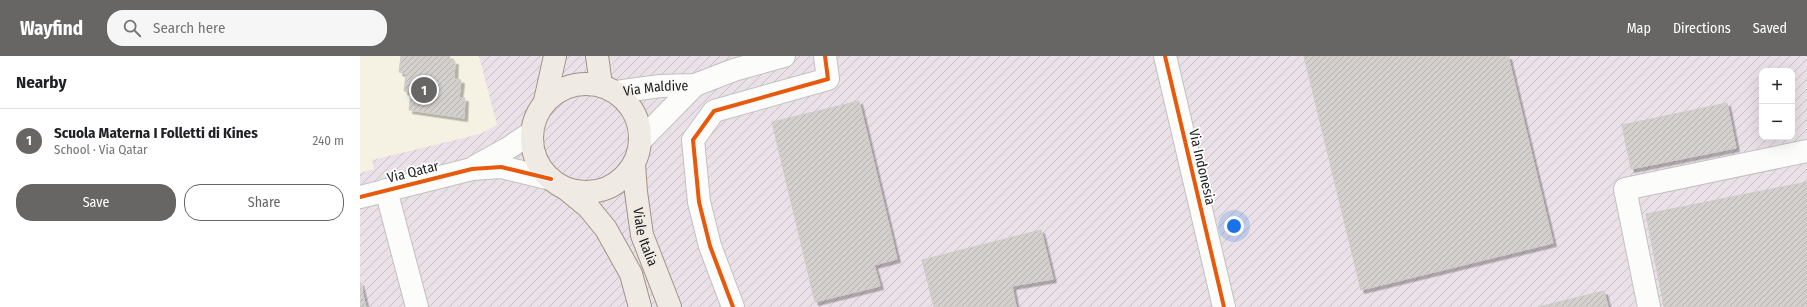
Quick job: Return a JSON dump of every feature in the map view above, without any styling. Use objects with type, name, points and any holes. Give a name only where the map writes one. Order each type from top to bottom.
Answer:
[{"type":"main road","points":[[546,101],[556,56]]},
{"type":"main road","points":[[597,56],[609,89]]},
{"type":"main road","points":[[587,83],[609,89],[633,109],[640,130],[641,140],[639,152],[634,164],[624,177],[615,184],[604,189],[591,192],[578,192],[558,184],[544,172],[535,156],[532,132],[536,116],[546,101],[556,92],[568,86],[587,83]]},
{"type":"main road","name":"Viale Italia","points":[[634,164],[642,235],[670,307]]},
{"type":"main road","name":"Viale Italia","points":[[558,184],[588,207],[606,229],[631,274],[640,307]]},
{"type":"street","name":"Via Maldive","points":[[609,89],[695,85],[734,70],[784,56]]},
{"type":"street","points":[[733,307],[710,246],[699,202],[693,140],[714,111],[828,79],[825,56]]},
{"type":"street","name":"Via Indonesia","points":[[1165,56],[1224,307]]},
{"type":"street","name":"Via Maldive","points":[[641,140],[695,85]]},
{"type":"street","points":[[472,168],[507,149],[532,132]]},
{"type":"street","points":[[1649,307],[1625,189],[1807,151]]},
{"type":"street","points":[[472,168],[501,167],[558,184]]},
{"type":"street","name":"Via Qatar","points":[[360,197],[472,168]]},
{"type":"street","points":[[386,190],[417,307]]},
{"type":"shaded area","points":[[360,56],[1807,56],[1807,307],[360,307]]},
{"type":"shaded area","points":[[360,56],[479,56],[497,125],[480,134],[372,160],[374,169],[360,173]]},
{"type":"building","points":[[401,56],[450,56],[449,61],[455,61],[454,79],[461,80],[459,98],[465,98],[464,118],[409,110],[411,92],[404,91],[406,74],[399,72]]},
{"type":"building","points":[[1304,56],[1508,56],[1553,243],[1361,290]]},
{"type":"building","points":[[859,101],[897,259],[874,265],[880,286],[815,302],[772,122]]},
{"type":"building","points":[[1727,103],[1736,148],[1631,169],[1622,125]]},
{"type":"building","points":[[1807,182],[1807,307],[1664,307],[1646,214]]},
{"type":"building","points":[[1041,230],[1053,279],[1012,286],[1016,307],[934,307],[922,260]]},
{"type":"building","points":[[360,282],[366,307],[360,307]]},
{"type":"building","points":[[1604,291],[1608,307],[1538,307]]},
{"type":"cycle path","points":[[733,307],[710,246],[699,202],[693,140],[714,111],[828,79],[825,56]]},
{"type":"cycle path","points":[[1165,56],[1224,307]]},
{"type":"cycle path","points":[[360,197],[472,169],[501,167],[551,179]]},
{"type":"place","name":"Scuola Materna I Folletti di Kines","points":[[424,90]]}]
